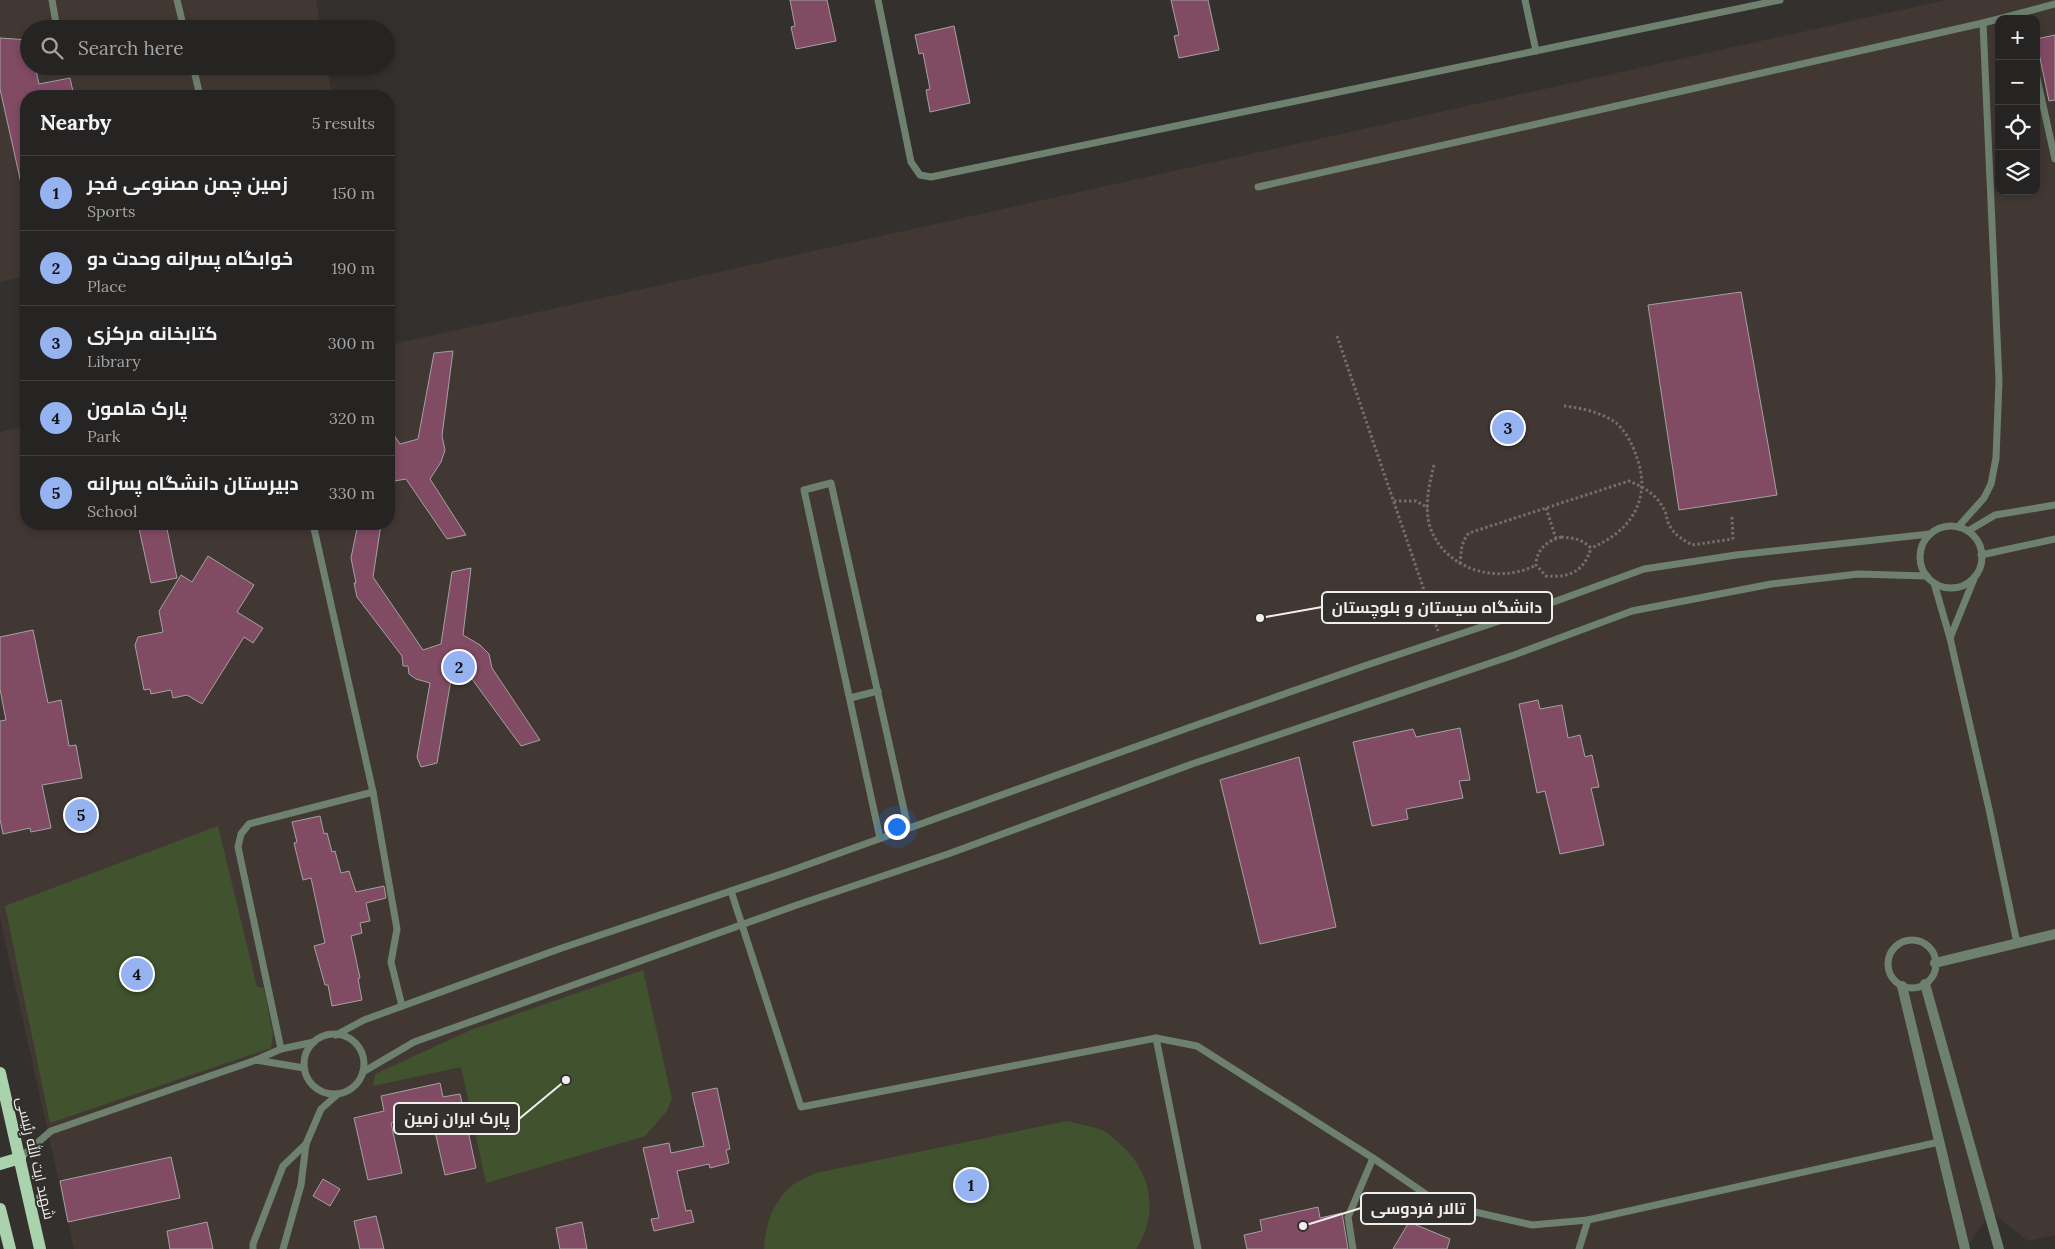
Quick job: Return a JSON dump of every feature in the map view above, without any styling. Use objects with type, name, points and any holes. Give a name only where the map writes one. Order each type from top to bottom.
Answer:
[{"type":"main road","name":"شهید ایت الله رِئیسی","points":[[0,1073],[2,1102],[20,1158],[40,1249]]},
{"type":"main road","points":[[0,1164],[20,1158]]},
{"type":"main road","points":[[0,1208],[10,1249]]},
{"type":"street","points":[[1936,963],[2055,934]]},
{"type":"street","points":[[1925,984],[1999,1249]]},
{"type":"street","points":[[1902,986],[1965,1249]]},
{"type":"lane","points":[[52,0],[55,20]]},
{"type":"lane","points":[[177,0],[182,20]]},
{"type":"lane","points":[[878,0],[911,162],[920,175],[931,177],[1780,0]]},
{"type":"lane","points":[[1525,0],[1536,51]]},
{"type":"lane","points":[[1258,187],[1983,23],[2055,4]]},
{"type":"lane","points":[[1958,527],[1984,498],[1991,484],[1996,458],[1999,381],[1983,23]]},
{"type":"lane","points":[[195,75],[199,90]]},
{"type":"lane","points":[[2040,92],[2055,158]]},
{"type":"lane","points":[[880,838],[804,490],[831,483],[908,828]]},
{"type":"lane","points":[[1968,531],[1995,515],[2055,505]]},
{"type":"lane","points":[[1950,638],[1980,568],[1980,547],[1968,531],[1958,527],[1948,526],[1939,528],[1930,534],[1920,551],[1920,561],[1927,576],[1934,583],[1947,588],[1957,588],[1967,584],[1975,577]]},
{"type":"lane","points":[[314,530],[373,792],[397,929],[391,962],[402,1006]]},
{"type":"lane","points":[[336,1034],[350,1038],[357,1045],[362,1053],[364,1063],[359,1082],[352,1089],[332,1095],[322,1092],[313,1086],[307,1078],[304,1068],[304,1058],[308,1049],[322,1036],[336,1034],[364,1020],[559,949],[731,891],[1189,727],[1526,612],[1644,568],[1736,555],[1930,534]]},
{"type":"lane","points":[[1981,555],[2055,539]]},
{"type":"lane","points":[[363,1072],[414,1042],[948,854],[1192,764],[1514,655],[1632,611],[1771,584],[1858,574],[1927,576]]},
{"type":"lane","points":[[1934,583],[1950,638],[2017,943]]},
{"type":"lane","points":[[850,698],[878,691]]},
{"type":"lane","points":[[281,1049],[238,847],[241,834],[249,824],[373,792]]},
{"type":"lane","points":[[731,891],[744,925],[801,1107],[1156,1038],[1197,1046],[1373,1158],[1440,1204],[1532,1225],[1588,1220],[1939,1142]]},
{"type":"lane","points":[[1909,940],[1924,943],[1934,955],[1936,963],[1931,978],[1925,984],[1910,988],[1895,982],[1888,967],[1890,952],[1901,942],[1909,940]]},
{"type":"lane","points":[[1156,1038],[1198,1249]]},
{"type":"lane","points":[[20,1158],[51,1131],[256,1060],[281,1049],[314,1042]]},
{"type":"lane","points":[[256,1060],[304,1068]]},
{"type":"lane","points":[[283,1249],[301,1185],[306,1144],[321,1109],[338,1094]]},
{"type":"lane","points":[[253,1249],[253,1244],[283,1166],[306,1144]]},
{"type":"lane","points":[[1353,1249],[1348,1217],[1373,1158]]},
{"type":"lane","points":[[1579,1249],[1588,1220]]},
{"type":"path","points":[[1337,336],[1442,640]]},
{"type":"path","points":[[1564,406],[1582,408],[1615,423],[1626,434],[1641,470],[1643,486],[1638,504],[1632,518],[1620,532],[1607,541],[1591,548],[1583,564],[1574,573],[1557,577],[1546,576],[1536,565],[1536,556],[1542,547],[1556,539],[1575,538],[1591,548]]},
{"type":"path","points":[[1434,465],[1429,483],[1428,508],[1430,525],[1435,538],[1451,557],[1465,567],[1497,575],[1526,571],[1536,565]]},
{"type":"path","points":[[1460,564],[1462,548],[1465,538],[1469,533],[1629,481],[1643,486],[1657,497],[1665,512],[1669,527],[1678,537],[1692,545],[1733,538]]},
{"type":"path","points":[[1394,501],[1416,501],[1428,508]]},
{"type":"path","points":[[1546,508],[1556,539]]},
{"type":"path","points":[[1732,517],[1736,555]]},
{"type":"shaded area","points":[[0,0],[316,0],[319,20],[20,20],[20,75],[328,75],[331,90],[20,90],[20,277],[0,282]]},
{"type":"shaded area","points":[[1946,0],[2055,0],[2055,1235],[2028,1241],[1991,1212],[1966,1249],[74,1249],[0,918],[0,432],[20,427],[20,530],[395,530],[395,344]]},
{"type":"green space","points":[[218,826],[257,987],[264,988],[273,1035],[271,1048],[50,1123],[5,906]]},
{"type":"green space","points":[[643,970],[672,1099],[667,1111],[645,1136],[486,1183],[461,1067],[373,1086],[375,1074],[471,1030]]},
{"type":"green space","points":[[1067,1121],[1104,1131],[1130,1154],[1139,1166],[1145,1179],[1150,1207],[1148,1221],[1136,1249],[764,1249],[770,1216],[778,1201],[792,1186],[816,1173]]},
{"type":"building","points":[[790,0],[827,0],[836,41],[796,49],[791,27],[795,26]]},
{"type":"building","points":[[1171,0],[1208,0],[1219,50],[1179,58],[1174,36],[1179,35]]},
{"type":"building","points":[[954,26],[970,103],[930,112],[926,90],[930,89],[923,53],[919,54],[915,35]]},
{"type":"building","points":[[2055,35],[2055,100],[2049,101],[2040,58],[2040,38]]},
{"type":"building","points":[[0,38],[20,39],[20,75],[37,75],[39,84],[70,78],[73,90],[20,90],[20,179],[0,89]]},
{"type":"building","points":[[1741,292],[1777,495],[1679,510],[1648,305]]},
{"type":"building","points":[[453,351],[442,436],[445,450],[441,462],[430,479],[466,535],[447,539],[406,479],[395,481],[395,437],[400,444],[418,439],[434,353]]},
{"type":"building","points":[[139,530],[167,530],[177,578],[151,583]]},
{"type":"building","points":[[357,530],[380,530],[373,577],[423,650],[441,644],[452,572],[471,568],[463,635],[480,645],[489,654],[492,668],[540,740],[521,746],[469,675],[451,679],[437,763],[421,767],[417,757],[430,683],[416,679],[409,674],[408,666],[403,666],[402,656],[357,597],[351,558]]},
{"type":"building","points":[[208,556],[254,585],[237,612],[263,628],[253,643],[244,637],[202,704],[187,695],[173,698],[171,690],[151,694],[150,689],[144,690],[135,645],[138,637],[163,632],[159,611],[181,575],[192,582]]},
{"type":"building","points":[[33,630],[48,703],[61,700],[69,746],[76,745],[82,778],[42,785],[51,828],[31,832],[30,828],[3,834],[0,819],[0,721],[6,720],[0,689],[0,637]]},
{"type":"building","points":[[1538,700],[1540,709],[1562,705],[1568,738],[1580,735],[1585,757],[1592,755],[1599,787],[1591,788],[1604,845],[1560,854],[1545,791],[1537,793],[1519,704]]},
{"type":"building","points":[[1460,728],[1470,780],[1459,781],[1463,798],[1406,809],[1408,819],[1372,826],[1353,742],[1413,729],[1416,737]]},
{"type":"building","points":[[1299,757],[1336,927],[1260,944],[1220,780]]},
{"type":"building","points":[[320,816],[324,834],[327,833],[332,852],[335,851],[341,873],[349,871],[356,892],[384,886],[386,898],[366,903],[370,921],[360,923],[362,933],[351,936],[360,978],[358,979],[362,1000],[332,1006],[328,985],[325,985],[314,946],[325,943],[311,878],[303,880],[294,843],[297,842],[292,822]]},
{"type":"building","points":[[440,1083],[443,1097],[460,1094],[476,1168],[445,1175],[431,1114],[391,1123],[402,1173],[368,1180],[354,1118],[384,1111],[381,1096]]},
{"type":"building","points":[[717,1088],[730,1149],[726,1150],[729,1163],[710,1168],[709,1164],[677,1171],[686,1211],[691,1210],[694,1222],[654,1231],[651,1219],[659,1218],[643,1148],[669,1143],[671,1153],[704,1146],[692,1093]]},
{"type":"building","points":[[171,1157],[180,1198],[68,1222],[60,1181]]},
{"type":"building","points":[[323,1179],[340,1189],[330,1206],[313,1196]]},
{"type":"building","points":[[1318,1207],[1320,1218],[1342,1213],[1348,1249],[1247,1249],[1244,1235],[1262,1231],[1260,1220]]},
{"type":"building","points":[[376,1216],[384,1249],[360,1249],[354,1221]]},
{"type":"building","points":[[207,1222],[213,1249],[170,1249],[167,1231]]},
{"type":"building","points":[[582,1222],[587,1249],[560,1249],[556,1228]]},
{"type":"building","points":[[1409,1222],[1450,1239],[1447,1249],[1393,1249]]},
{"type":"place","name":"کتابخانه مرکزی","points":[[1508,428]]},
{"type":"place","name":"دانشگاه سیستان و بلوچستان","points":[[1260,618]]},
{"type":"place","name":"خوابگاه پسرانه وحدت دو","points":[[459,667]]},
{"type":"place","name":"دبیرستان دانشگاه پسرانه","points":[[81,815]]},
{"type":"place","name":"پارک هامون","points":[[137,974]]},
{"type":"place","name":"پارک ایران زمین","points":[[566,1080]]},
{"type":"place","name":"زمین چمن مصنوعی فجر","points":[[971,1185]]},
{"type":"place","name":"تالار فردوسی","points":[[1303,1226]]}]
